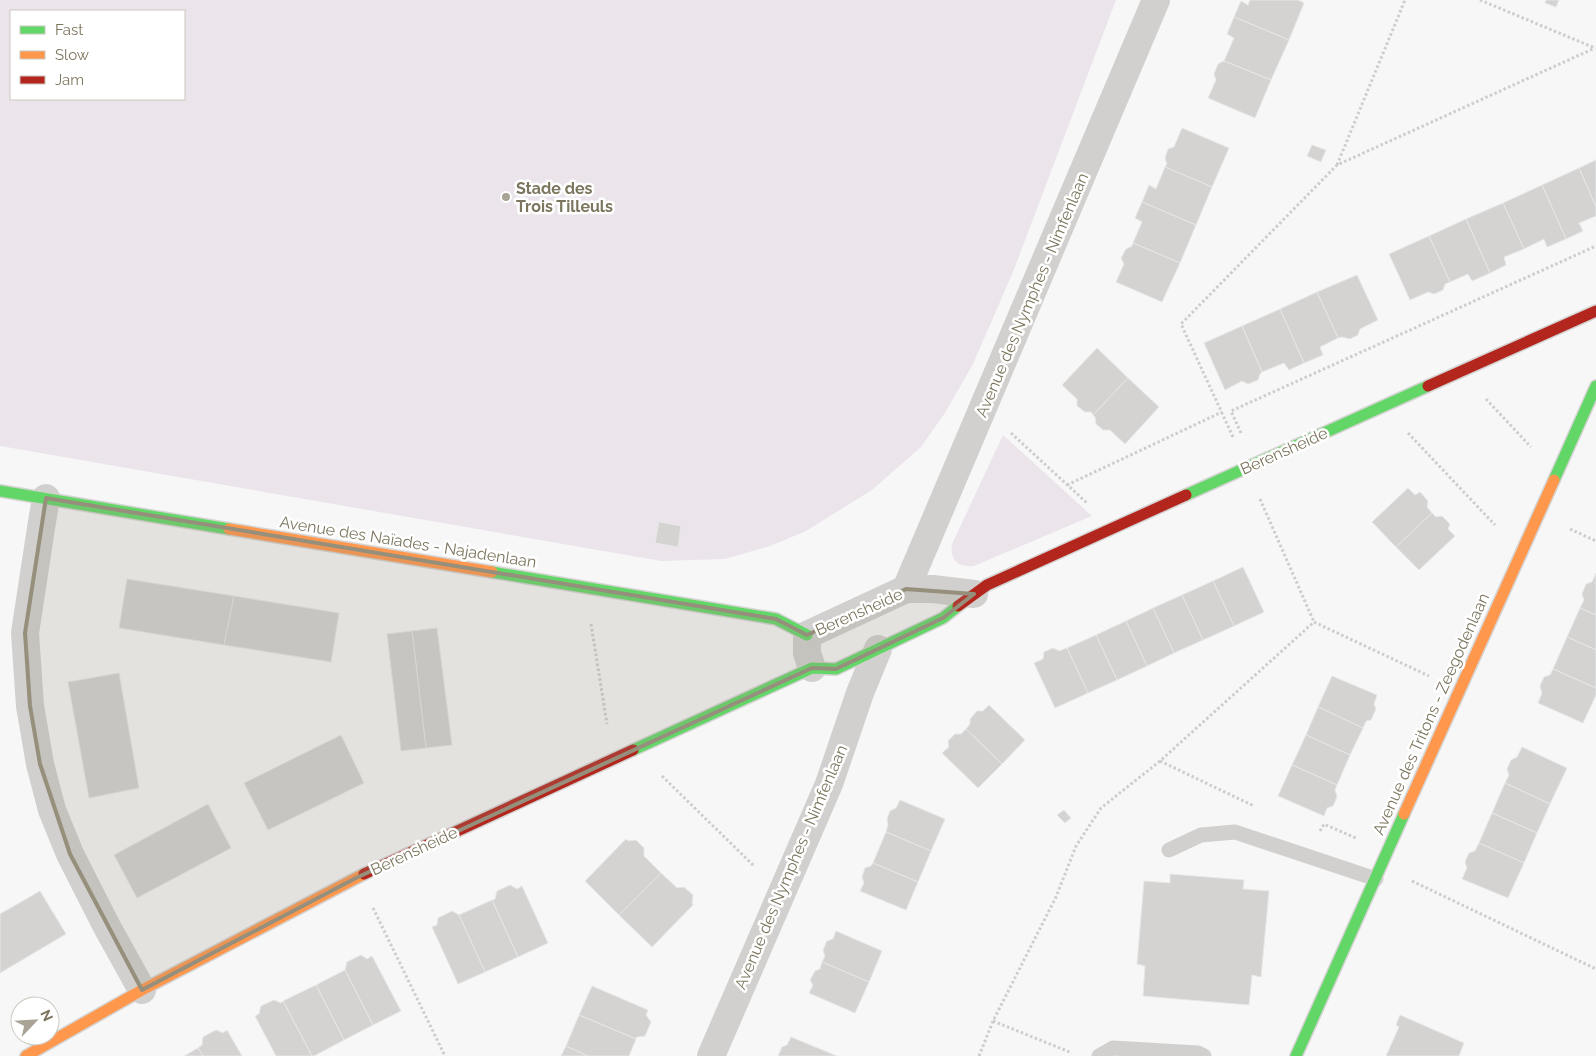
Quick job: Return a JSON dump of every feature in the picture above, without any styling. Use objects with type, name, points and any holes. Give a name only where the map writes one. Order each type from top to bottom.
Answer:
[{"type":"street","name":"Avenue des Nymphes - Nimfenlaan","points":[[906,589],[1156,0]]},
{"type":"street","name":"Berensheide","points":[[26,1056],[142,990],[356,878],[812,668],[836,669],[943,618],[988,585],[1596,311]]},
{"type":"street","name":"Avenue des Tritons - Zeegodenlaan","points":[[1296,1056],[1596,386]]},
{"type":"street","name":"Avenue des Naïades - Najadenlaan","points":[[0,491],[776,619],[807,636]]},
{"type":"street","points":[[46,498],[25,633],[30,706],[40,764],[52,810],[70,854],[142,990]]},
{"type":"street","name":"Berensheide","points":[[812,668],[807,653],[807,636],[906,589],[933,588],[974,594]]},
{"type":"street","name":"Avenue des Nymphes - Nimfenlaan","points":[[711,1056],[829,784],[860,693],[878,649]]},
{"type":"lane","points":[[1169,850],[1200,835],[1235,832],[1376,879]]},
{"type":"lane","points":[[1099,1056],[1113,1048],[1198,1053],[1204,1056]]},
{"type":"path","points":[[1337,165],[1405,0]]},
{"type":"path","points":[[1480,0],[1595,48]]},
{"type":"path","points":[[1236,442],[1181,324],[1337,165],[1595,48]]},
{"type":"path","points":[[1243,438],[1231,411],[1596,246]]},
{"type":"path","points":[[1482,394],[1534,450]]},
{"type":"path","points":[[1067,485],[1222,412]]},
{"type":"path","points":[[1404,429],[1499,530]]},
{"type":"path","points":[[1008,430],[1093,509]]},
{"type":"path","points":[[1259,494],[1314,622],[1432,677]]},
{"type":"path","points":[[1563,526],[1596,541]]},
{"type":"path","points":[[590,621],[608,729]]},
{"type":"path","points":[[980,1056],[993,1021],[1056,897],[1076,846],[1101,808],[1160,761],[1314,622]]},
{"type":"path","points":[[1160,761],[1256,807]]},
{"type":"path","points":[[658,771],[754,866]]},
{"type":"path","points":[[1318,836],[1324,824],[1364,841]]},
{"type":"path","points":[[1406,878],[1596,969]]},
{"type":"path","points":[[370,901],[445,1056]]},
{"type":"path","points":[[993,1021],[1079,1056]]},
{"type":"highlighted area","points":[[46,498],[776,619],[807,635],[906,589],[974,594],[943,618],[836,669],[812,668],[356,878],[142,990],[70,854],[40,764],[30,706],[25,633]]},
{"type":"shaded area","name":"Stade des Trois Tilleuls","points":[[0,0],[1116,0],[1013,272],[973,364],[945,413],[921,447],[872,490],[806,531],[770,546],[725,559],[661,561],[0,446]]},
{"type":"shaded area","points":[[1003,435],[1092,516],[974,566],[964,566],[954,559],[951,550],[952,544]]},
{"type":"building","points":[[1250,0],[1298,0],[1304,3],[1289,40],[1234,17],[1241,1],[1248,5]]},
{"type":"building","points":[[1546,0],[1559,0],[1556,7],[1545,3]]},
{"type":"building","points":[[1234,17],[1289,40],[1271,80],[1224,61],[1234,38],[1227,34]]},
{"type":"building","points":[[1224,61],[1271,80],[1255,118],[1208,98],[1216,80],[1214,74],[1218,64]]},
{"type":"building","points":[[1182,128],[1229,148],[1212,187],[1165,167],[1168,149],[1174,147]]},
{"type":"building","points":[[1312,145],[1326,150],[1321,162],[1307,156]]},
{"type":"building","points":[[1596,160],[1596,207],[1579,168]]},
{"type":"building","points":[[1165,167],[1212,187],[1196,225],[1142,202],[1149,185],[1156,189]]},
{"type":"building","points":[[1579,168],[1596,207],[1596,216],[1579,223],[1583,231],[1566,239],[1542,185]]},
{"type":"building","points":[[1542,185],[1566,239],[1547,247],[1544,239],[1524,249],[1503,203]]},
{"type":"building","points":[[1142,202],[1196,225],[1180,263],[1133,243],[1142,222],[1135,218]]},
{"type":"building","points":[[1503,203],[1524,249],[1504,257],[1506,265],[1490,273],[1466,219]]},
{"type":"building","points":[[1466,219],[1490,273],[1472,281],[1468,274],[1450,282],[1429,236]]},
{"type":"building","points":[[1429,236],[1450,282],[1445,284],[1443,290],[1434,294],[1428,292],[1410,300],[1389,254]]},
{"type":"building","points":[[1133,243],[1180,263],[1162,302],[1116,282],[1124,264],[1121,258],[1126,249],[1132,246]]},
{"type":"building","points":[[1357,275],[1378,320],[1360,329],[1358,335],[1350,339],[1338,338],[1317,292]]},
{"type":"building","points":[[1317,292],[1338,338],[1320,347],[1323,355],[1304,363],[1280,309]]},
{"type":"building","points":[[1280,309],[1304,363],[1289,370],[1284,363],[1262,372],[1242,326]]},
{"type":"building","points":[[1242,326],[1262,372],[1258,380],[1248,384],[1242,381],[1225,390],[1204,343]]},
{"type":"building","points":[[1097,348],[1128,378],[1093,415],[1091,412],[1085,412],[1077,406],[1077,399],[1062,385]]},
{"type":"building","points":[[1128,378],[1159,407],[1125,444],[1110,430],[1103,430],[1096,424],[1093,415]]},
{"type":"building","points":[[1408,488],[1415,495],[1420,492],[1428,501],[1427,507],[1432,513],[1396,547],[1372,522]]},
{"type":"building","points":[[1432,513],[1436,517],[1442,516],[1450,524],[1448,529],[1455,536],[1419,570],[1396,547]]},
{"type":"building","points":[[659,522],[681,526],[678,547],[655,543]]},
{"type":"building","points":[[1243,567],[1264,612],[1234,626],[1213,581]]},
{"type":"building","points":[[1596,573],[1596,615],[1580,608],[1584,600],[1582,594],[1586,584],[1592,582]]},
{"type":"building","points":[[127,579],[234,596],[224,645],[119,628]]},
{"type":"building","points":[[1213,581],[1234,626],[1203,640],[1182,595]]},
{"type":"building","points":[[1182,595],[1203,640],[1174,653],[1153,608]]},
{"type":"building","points":[[234,596],[339,613],[331,662],[224,645]]},
{"type":"building","points":[[1153,608],[1174,653],[1147,666],[1126,621]]},
{"type":"building","points":[[1580,608],[1596,615],[1596,650],[1567,637]]},
{"type":"building","points":[[1126,621],[1147,666],[1117,680],[1096,635]]},
{"type":"building","points":[[437,628],[452,745],[426,748],[412,631]]},
{"type":"building","points":[[412,631],[426,748],[401,751],[387,634]]},
{"type":"building","points":[[1096,635],[1117,680],[1088,693],[1067,648]]},
{"type":"building","points":[[1567,637],[1596,650],[1596,688],[1553,669]]},
{"type":"building","points":[[1053,648],[1059,651],[1067,648],[1088,693],[1055,708],[1034,663],[1043,659],[1044,652]]},
{"type":"building","points":[[1553,669],[1596,688],[1596,695],[1583,723],[1538,703],[1542,693],[1540,686],[1544,677],[1550,675]]},
{"type":"building","points":[[119,673],[139,788],[89,798],[68,682]]},
{"type":"building","points":[[1332,676],[1377,695],[1374,704],[1376,709],[1371,720],[1366,721],[1363,728],[1318,707]]},
{"type":"building","points":[[989,705],[1025,740],[1002,764],[966,729],[970,724],[970,719],[977,711],[983,711]]},
{"type":"building","points":[[1318,707],[1363,728],[1350,755],[1306,735]]},
{"type":"building","points":[[966,729],[1002,764],[978,788],[942,753],[949,747],[948,741],[955,734],[961,734]]},
{"type":"building","points":[[341,735],[364,783],[268,830],[244,783]]},
{"type":"building","points":[[1306,735],[1350,755],[1337,785],[1292,765]]},
{"type":"building","points":[[1522,747],[1567,768],[1550,804],[1505,783],[1509,775],[1507,769],[1511,760],[1517,757]]},
{"type":"building","points":[[1292,765],[1337,785],[1335,790],[1337,797],[1333,806],[1327,808],[1324,816],[1278,796]]},
{"type":"building","points":[[1505,783],[1550,804],[1537,833],[1492,813]]},
{"type":"building","points":[[900,800],[945,819],[931,851],[886,832],[890,811],[896,808]]},
{"type":"building","points":[[208,804],[231,848],[137,898],[114,855]]},
{"type":"building","points":[[1064,810],[1071,818],[1065,823],[1057,815]]},
{"type":"building","points":[[1492,813],[1537,833],[1524,863],[1479,843]]},
{"type":"building","points":[[886,832],[931,851],[918,882],[873,863]]},
{"type":"building","points":[[626,839],[628,841],[636,840],[644,848],[644,856],[661,873],[619,915],[585,881]]},
{"type":"building","points":[[1479,843],[1524,863],[1508,898],[1462,879],[1467,868],[1465,862],[1469,853],[1475,851]]},
{"type":"building","points":[[873,863],[918,882],[906,910],[860,891],[864,883],[862,877],[865,868]]},
{"type":"building","points":[[661,873],[677,888],[684,887],[693,895],[693,905],[652,947],[619,915]]},
{"type":"building","points":[[1170,874],[1244,880],[1243,889],[1269,891],[1261,977],[1252,975],[1249,1005],[1143,996],[1145,966],[1137,964],[1144,881],[1170,883]]},
{"type":"building","points":[[510,885],[517,889],[522,886],[548,943],[518,957],[492,900],[495,899],[497,891]]},
{"type":"building","points":[[40,891],[66,934],[0,973],[0,914]]},
{"type":"building","points":[[492,900],[518,957],[485,972],[459,915]]},
{"type":"building","points":[[452,911],[459,915],[485,972],[458,984],[432,927],[437,925],[438,918]]},
{"type":"building","points":[[836,931],[882,951],[869,982],[822,962],[825,956],[823,950],[827,941],[833,939]]},
{"type":"building","points":[[361,955],[367,959],[372,956],[401,1011],[373,1025],[345,970],[347,962]]},
{"type":"building","points":[[822,962],[869,982],[855,1013],[809,993],[813,985],[810,980],[815,971],[820,969]]},
{"type":"building","points":[[345,970],[373,1025],[344,1040],[316,985]]},
{"type":"building","points":[[316,985],[344,1040],[312,1056],[283,1001]]},
{"type":"building","points":[[592,986],[648,1010],[646,1015],[651,1022],[645,1036],[637,1037],[636,1039],[579,1015]]},
{"type":"building","points":[[274,1000],[281,1003],[283,1001],[312,1056],[276,1056],[255,1016],[259,1014],[261,1006]]},
{"type":"building","points":[[579,1015],[636,1039],[629,1056],[588,1056],[566,1046]]},
{"type":"building","points":[[1400,1015],[1464,1043],[1459,1056],[1386,1056],[1399,1027],[1396,1025]]},
{"type":"building","points":[[216,1030],[223,1033],[227,1030],[242,1056],[203,1056],[198,1048],[202,1045],[203,1037]]},
{"type":"building","points":[[791,1037],[837,1056],[778,1056],[782,1047],[787,1045]]},
{"type":"building","points":[[566,1046],[588,1056],[561,1056]]},
{"type":"building","points":[[198,1048],[203,1056],[184,1056]]},
{"type":"traffic: fast","points":[[1186,495],[1428,386]]},
{"type":"traffic: fast","points":[[1554,480],[1596,386]]},
{"type":"traffic: fast","points":[[0,491],[229,529]]},
{"type":"traffic: fast","points":[[492,572],[776,619],[807,635]]},
{"type":"traffic: fast","points":[[633,750],[812,668],[836,669],[943,618],[958,606]]},
{"type":"traffic: fast","points":[[1296,1056],[1404,814]]},
{"type":"traffic: slow","points":[[1404,814],[1554,480]]},
{"type":"traffic: slow","points":[[229,529],[492,572]]},
{"type":"traffic: slow","points":[[26,1056],[142,990],[364,874]]},
{"type":"traffic: jam","points":[[1428,386],[1596,311]]},
{"type":"traffic: jam","points":[[958,606],[987,585],[1186,495]]},
{"type":"traffic: jam","points":[[364,874],[633,750]]},
{"type":"place","name":"Stade des Trois Tilleuls","points":[[506,197]]}]
